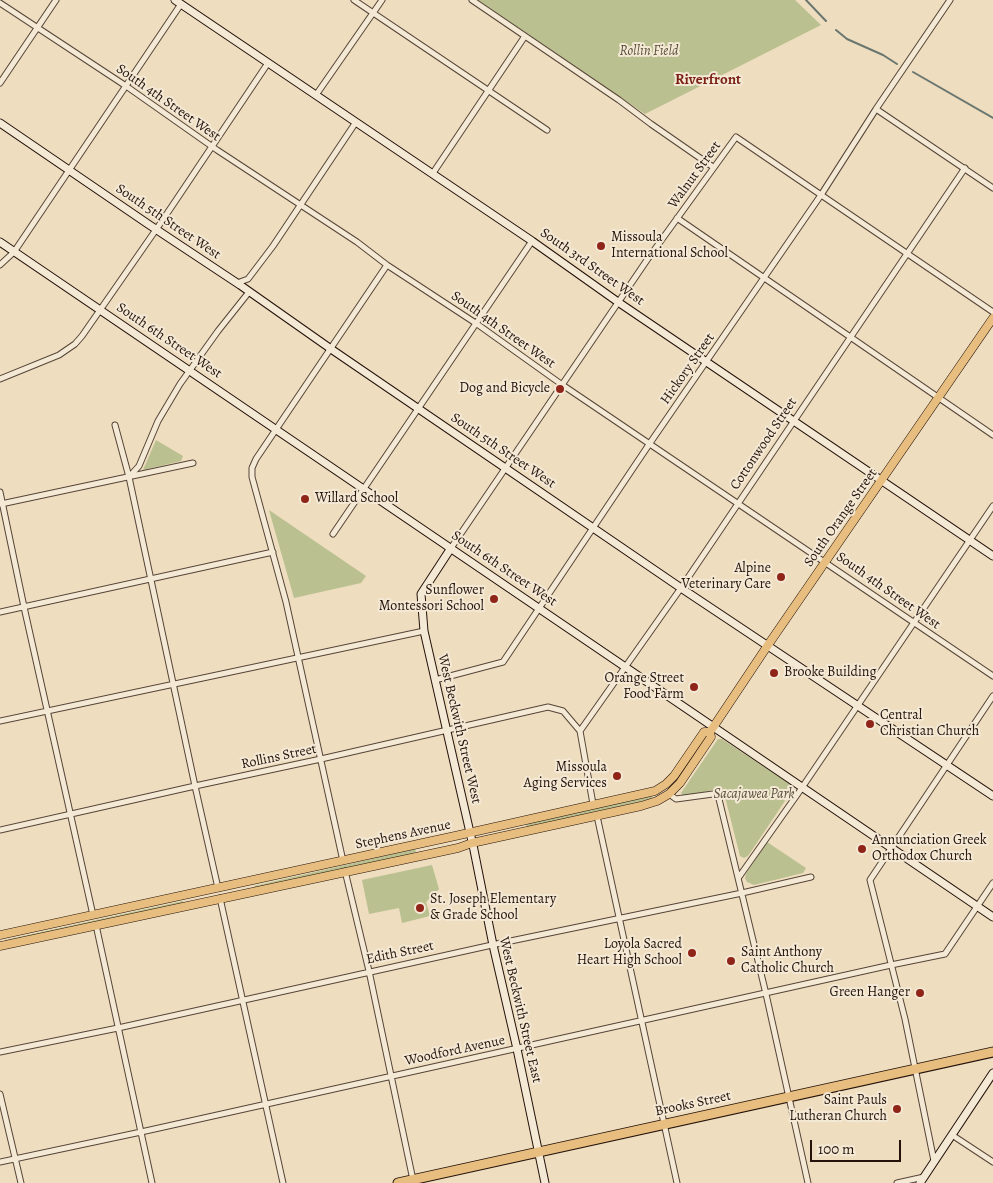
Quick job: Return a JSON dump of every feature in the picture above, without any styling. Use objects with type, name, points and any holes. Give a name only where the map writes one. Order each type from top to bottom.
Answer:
[{"type":"highway","name":"Brooks Street","points":[[398,1183],[414,1182],[539,1152],[993,1052]]},
{"type":"main road","name":"South Orange Street","points":[[712,729],[993,318]]},
{"type":"main road","name":"Stephens Avenue","points":[[0,935],[655,791],[674,776],[704,732],[712,729],[711,737],[680,783],[669,794],[657,801],[641,806],[472,843],[458,848],[0,946]]},
{"type":"main road","points":[[218,888],[220,898]]},
{"type":"street","points":[[0,83],[56,0]]},
{"type":"street","points":[[354,0],[546,130]]},
{"type":"street","points":[[316,95],[382,0]]},
{"type":"street","points":[[472,0],[714,167]]},
{"type":"street","name":"Hickory Street","points":[[435,680],[503,662],[650,443],[821,195],[876,109],[950,0]]},
{"type":"street","points":[[0,265],[14,252],[126,86],[178,2]]},
{"type":"street","name":"South 3rd Street West","points":[[178,2],[433,173],[618,302],[993,556]]},
{"type":"street","name":"South 4th Street West","points":[[0,3],[126,86],[300,206],[357,242],[387,265],[477,324],[561,384],[993,676]]},
{"type":"street","points":[[433,173],[525,36]]},
{"type":"street","points":[[0,379],[59,355],[69,349],[82,336],[268,63]]},
{"type":"street","points":[[876,109],[993,188]]},
{"type":"street","points":[[237,283],[248,279],[273,246],[356,122]]},
{"type":"street","name":"South 5th Street West","points":[[0,123],[237,283],[330,349],[681,588],[993,796]]},
{"type":"street","name":"Walnut Street","points":[[451,548],[561,384],[736,136],[821,195]]},
{"type":"street","name":"Cottonwood Street","points":[[580,731],[627,667],[965,168]]},
{"type":"street","points":[[821,195],[993,312]]},
{"type":"street","points":[[677,218],[993,435]]},
{"type":"street","points":[[333,534],[532,241]]},
{"type":"street","name":"South 6th Street West","points":[[0,242],[627,667],[712,729],[891,846],[993,917]]},
{"type":"street","points":[[343,861],[273,552],[252,477],[252,468],[256,459],[387,265]]},
{"type":"street","points":[[129,476],[139,466],[161,415],[189,371],[249,292]]},
{"type":"street","points":[[115,425],[129,476],[218,888]]},
{"type":"street","points":[[2,504],[193,462]]},
{"type":"street","points":[[0,492],[93,915]]},
{"type":"street","points":[[739,877],[993,506]]},
{"type":"street","name":"West Beckwith Street West","points":[[451,548],[420,594],[424,632],[472,843]]},
{"type":"street","points":[[0,612],[273,552]]},
{"type":"street","points":[[0,720],[424,632]]},
{"type":"street","points":[[934,1161],[905,1019],[870,880],[993,696]]},
{"type":"street","name":"Rollins Street","points":[[0,830],[548,707],[563,711],[580,731]]},
{"type":"street","points":[[580,731],[593,804]]},
{"type":"street","points":[[669,794],[676,799],[717,794],[719,799],[739,877],[808,1183]]},
{"type":"street","points":[[597,816],[677,1183]]},
{"type":"street","name":"West Beckwith Street East","points":[[472,843],[545,1183]]},
{"type":"street","points":[[345,871],[369,971],[414,1182]]},
{"type":"street","name":"Edith Street","points":[[0,1052],[118,1028],[369,971],[742,893],[808,877]]},
{"type":"street","name":"Woodford Avenue","points":[[0,1162],[945,954],[993,883]]},
{"type":"street","points":[[220,898],[283,1183]]},
{"type":"street","points":[[96,925],[152,1183]]},
{"type":"street","points":[[897,1183],[922,1180],[993,1073]]},
{"type":"street","points":[[0,1094],[21,1183]]},
{"type":"street","points":[[952,1135],[993,1162]]},
{"type":"green space","name":"Rollin Field","points":[[478,0],[795,0],[821,25],[645,114]]},
{"type":"green space","points":[[156,440],[183,456],[181,461],[143,470]]},
{"type":"green space","points":[[269,510],[366,576],[361,583],[294,598]]},
{"type":"green space","name":"Sacajawea Park","points":[[718,739],[722,739],[793,786],[793,789],[748,856],[744,858],[740,856],[725,797],[722,793],[712,790],[684,796],[681,793]]},
{"type":"green space","points":[[653,795],[651,799],[527,827],[526,822]]},
{"type":"green space","points":[[767,842],[806,868],[803,873],[754,885],[747,882],[746,874]]},
{"type":"green space","points":[[415,849],[416,852],[409,855],[255,888],[254,886]]},
{"type":"green space","points":[[432,865],[439,889],[426,902],[430,916],[402,923],[399,908],[369,914],[362,880]]},
{"type":"green space","points":[[183,901],[183,903],[171,907],[5,944],[5,940]]},
{"type":"waterway","points":[[806,0],[826,21]]},
{"type":"waterway","points":[[836,30],[847,39],[883,55],[897,64]]},
{"type":"waterway","points":[[913,72],[993,118]]},
{"type":"place","name":"Missoula International School","points":[[601,246]]},
{"type":"place","name":"Dog and Bicycle","points":[[560,389]]},
{"type":"place","name":"Willard School","points":[[305,499]]},
{"type":"place","name":"Alpine Veterinary Care","points":[[781,577]]},
{"type":"place","name":"Sunflower Montessori School","points":[[494,599]]},
{"type":"place","name":"Brooke Building","points":[[774,673]]},
{"type":"place","name":"Orange Street Food Farm","points":[[694,687]]},
{"type":"place","name":"Central Christian Church","points":[[870,724]]},
{"type":"place","name":"Missoula Aging Services","points":[[617,776]]},
{"type":"place","name":"Annunciation Greek Orthodox Church","points":[[862,849]]},
{"type":"place","name":"St. Joseph Elementary & Grade School","points":[[420,908]]},
{"type":"place","name":"Loyola Sacred Heart High School","points":[[692,953]]},
{"type":"place","name":"Saint Anthony Catholic Church","points":[[731,961]]},
{"type":"place","name":"Green Hanger","points":[[920,993]]},
{"type":"place","name":"Saint Pauls Lutheran Church","points":[[897,1109]]},
{"type":"district","name":"Riverfront","points":[[708,80]]}]
